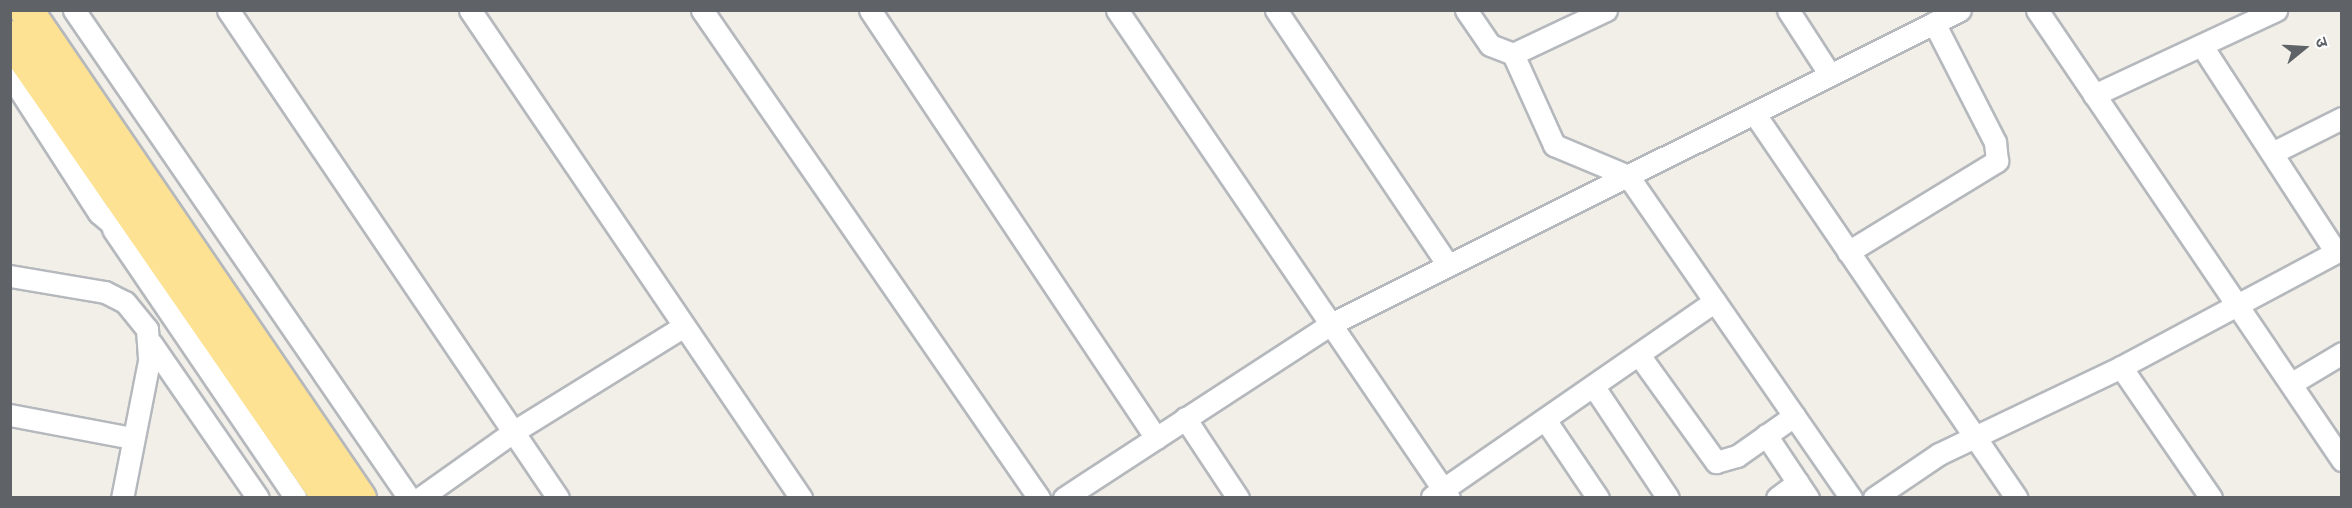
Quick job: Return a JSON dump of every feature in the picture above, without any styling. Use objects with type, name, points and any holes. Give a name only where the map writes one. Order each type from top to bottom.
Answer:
[{"type":"highway","points":[[27,10],[359,498]]},
{"type":"highway","points":[[10,37],[329,498]]},
{"type":"street","points":[[74,10],[409,498]]},
{"type":"street","points":[[228,10],[558,498]]},
{"type":"street","points":[[470,10],[801,498]]},
{"type":"street","points":[[702,10],[1039,498]]},
{"type":"street","points":[[870,10],[1156,438]]},
{"type":"street","points":[[1117,10],[1442,495],[1715,301]]},
{"type":"street","points":[[1276,10],[1448,265]]},
{"type":"street","points":[[1466,10],[1490,45],[1513,54],[1554,145],[1628,176],[1851,498]]},
{"type":"street","points":[[1513,54],[1606,10]]},
{"type":"street","points":[[1788,10],[1830,75]]},
{"type":"street","points":[[1064,498],[1329,325],[1960,10]]},
{"type":"street","points":[[2037,10],[2235,303],[2292,383],[2342,460]]},
{"type":"street","points":[[2094,95],[2276,10]]},
{"type":"street","points":[[1848,252],[1997,161],[1995,142],[1934,23]]},
{"type":"street","points":[[1874,498],[1975,437],[2121,367],[2235,303],[2339,251],[2202,46]]},
{"type":"street","points":[[10,75],[296,498]]},
{"type":"street","points":[[1754,113],[2017,498]]},
{"type":"street","points":[[2272,153],[2342,118]]},
{"type":"street","points":[[113,229],[161,254]]},
{"type":"street","points":[[10,276],[105,292],[138,314],[151,343],[258,498]]},
{"type":"street","points":[[420,498],[513,432],[684,326]]},
{"type":"street","points":[[122,498],[151,343]]},
{"type":"street","points":[[2292,383],[2342,353]]},
{"type":"street","points":[[1639,355],[1708,458],[1724,463],[1794,416]]},
{"type":"street","points":[[2121,367],[2211,498]]},
{"type":"street","points":[[1594,387],[1668,498]]},
{"type":"street","points":[[10,414],[132,438]]},
{"type":"street","points":[[1185,418],[1238,498]]},
{"type":"street","points":[[1546,420],[1598,498]]},
{"type":"street","points":[[1767,435],[1803,490],[1777,498]]}]
